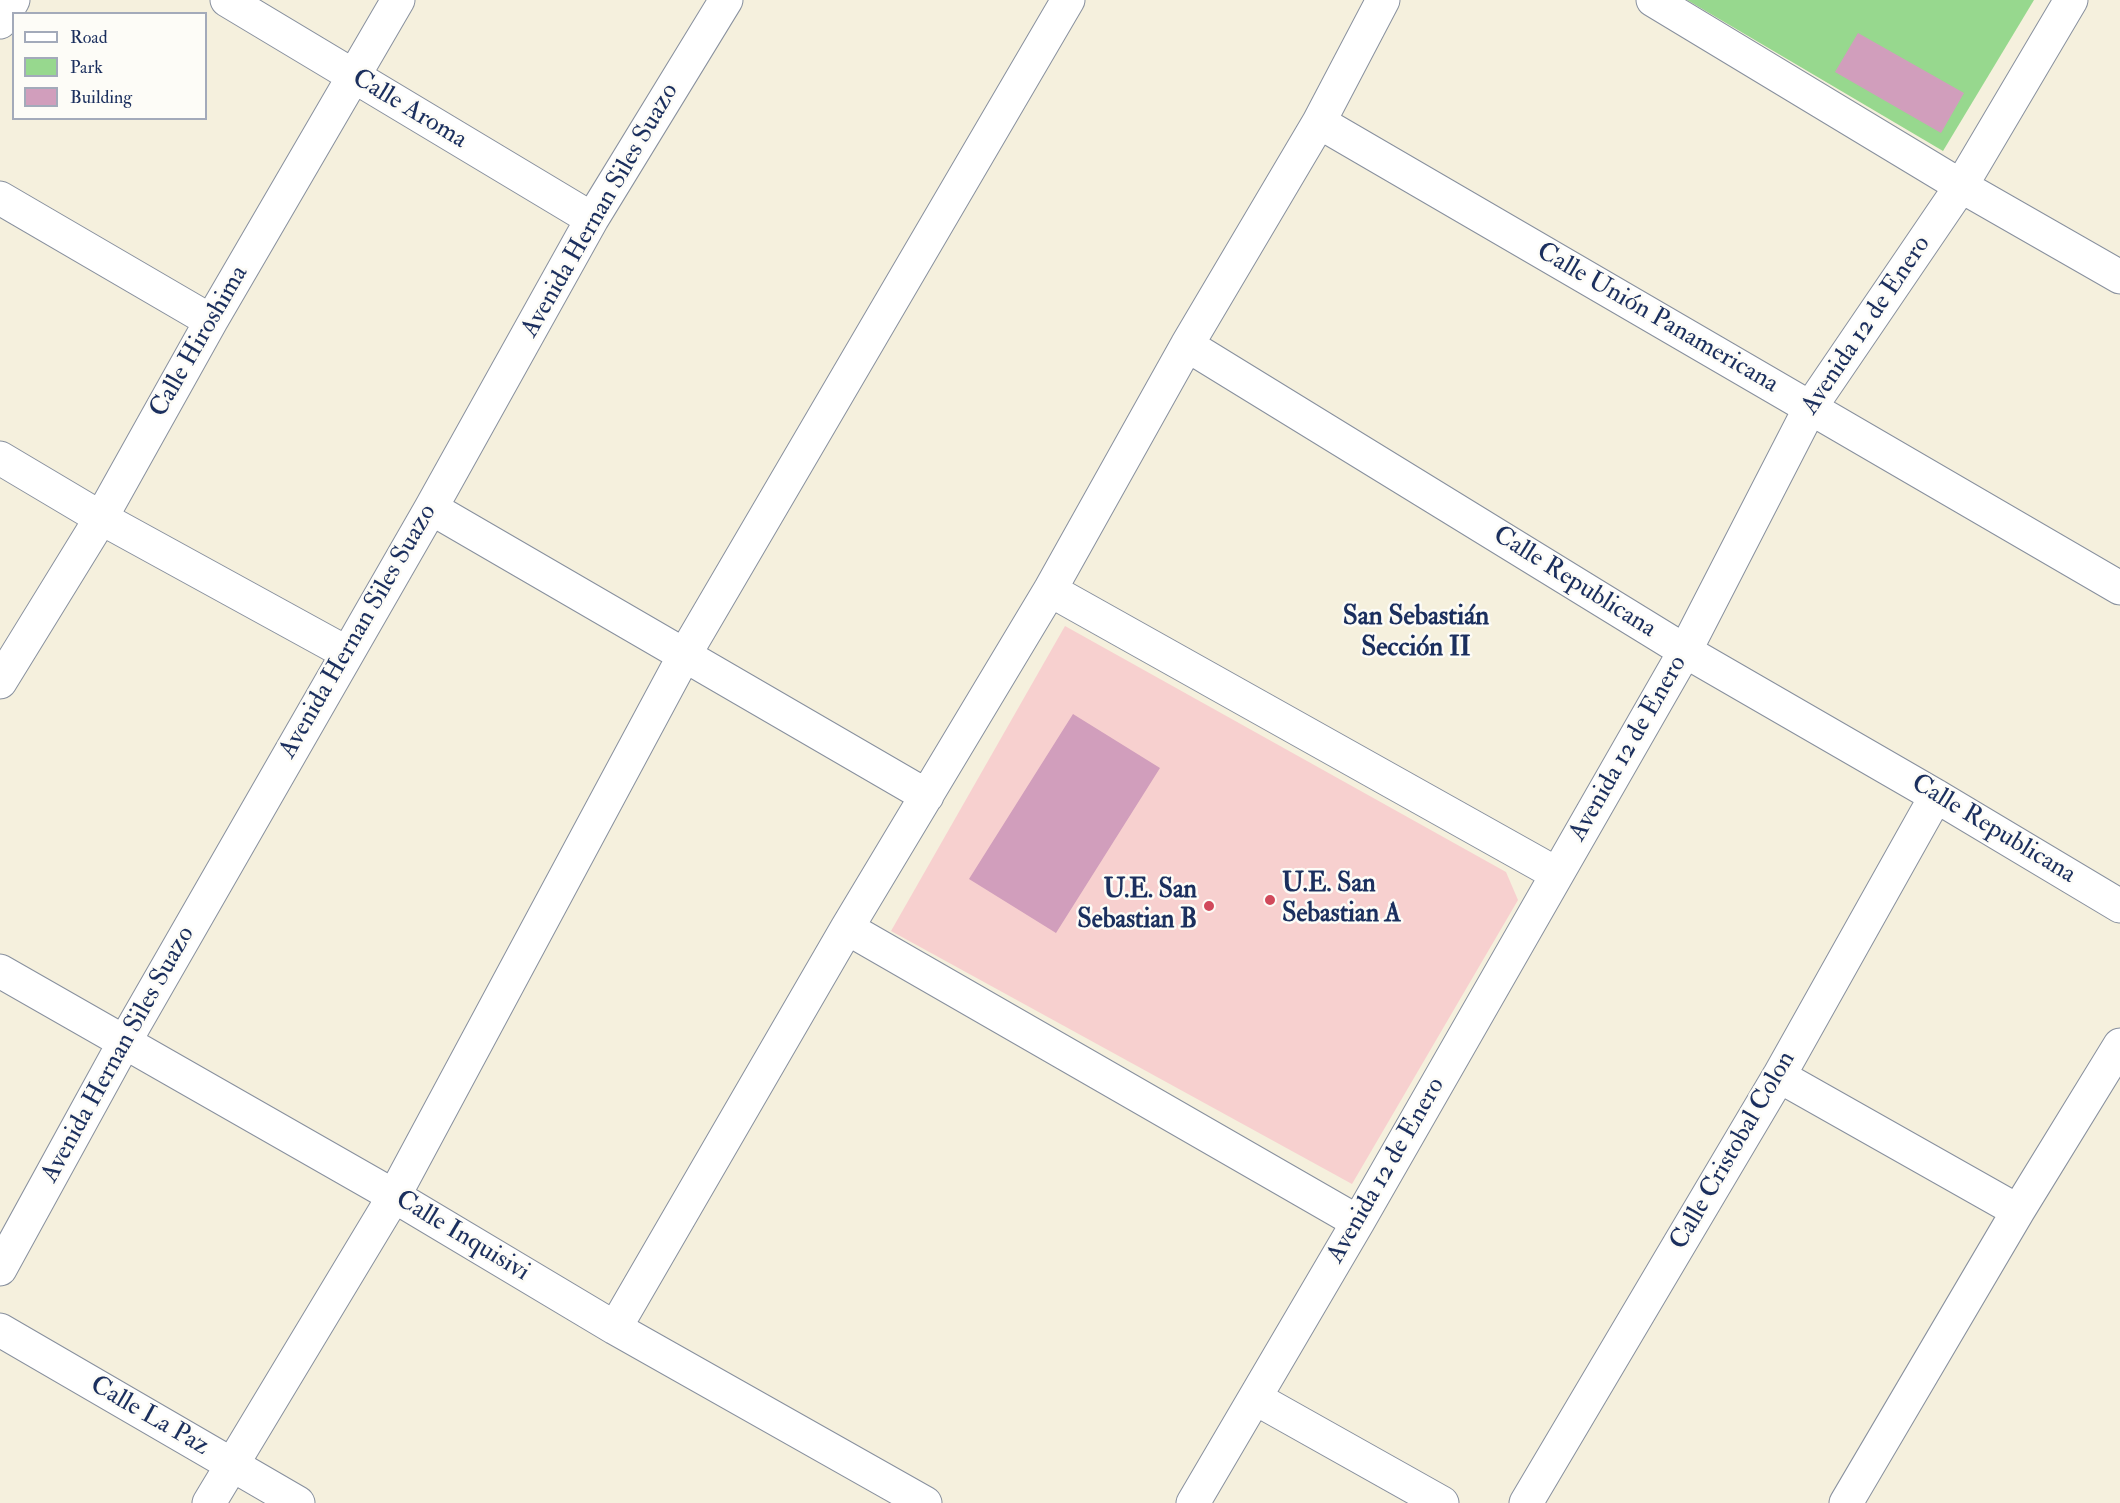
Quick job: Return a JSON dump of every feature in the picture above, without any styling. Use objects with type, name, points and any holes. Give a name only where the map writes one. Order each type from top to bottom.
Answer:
[{"type":"street","points":[[0,22],[13,0]]},
{"type":"street","name":"Calle Aroma","points":[[227,0],[592,219]]},
{"type":"street","name":"Calle Hiroshima","points":[[0,682],[101,518],[211,321],[398,0]]},
{"type":"street","name":"Avenida Hernan Siles Suazo","points":[[0,1269],[125,1041],[431,508],[592,219],[726,0]]},
{"type":"street","points":[[208,1503],[393,1196],[685,654],[1068,0]]},
{"type":"street","points":[[615,1328],[847,928],[1050,590],[1187,345],[1319,122],[1383,0]]},
{"type":"street","points":[[1653,0],[1961,186],[2120,277]]},
{"type":"street","name":"Avenida 12 de Enero","points":[[1193,1503],[1359,1222],[1685,651],[1810,408],[1961,186],[2071,0]]},
{"type":"street","name":"Calle Unión Panamericana","points":[[1319,122],[2120,588]]},
{"type":"street","points":[[0,198],[211,321]]},
{"type":"street","name":"Calle Republicana","points":[[1187,345],[1685,651],[1936,796],[2120,906]]},
{"type":"street","points":[[0,458],[101,518],[347,653]]},
{"type":"street","points":[[431,508],[927,796]]},
{"type":"street","points":[[1050,590],[1557,874]]},
{"type":"street","name":"Calle Cristobal Colon","points":[[1526,1503],[1779,1076],[1936,796]]},
{"type":"street","points":[[847,928],[1359,1222]]},
{"type":"street","name":"Calle Inquisivi","points":[[0,971],[393,1196],[615,1328],[925,1503]]},
{"type":"street","points":[[1846,1503],[2018,1211],[2120,1046]]},
{"type":"street","points":[[1779,1076],[2018,1211]]},
{"type":"street","name":"Calle La Paz","points":[[0,1330],[298,1503]]},
{"type":"street","points":[[1255,1398],[1442,1503]]},
{"type":"shaded area","points":[[1065,626],[1506,872],[1518,900],[1352,1184],[891,931]]},
{"type":"green space","points":[[1687,0],[2034,0],[1943,151]]},
{"type":"building","points":[[1858,33],[1964,93],[1941,133],[1835,72]]},
{"type":"building","points":[[1073,714],[1160,768],[1056,933],[969,879]]},
{"type":"place","name":"U.E. San Sebastian A","points":[[1270,900]]},
{"type":"place","name":"U.E. San Sebastian B","points":[[1209,906]]},
{"type":"district","name":"San Sebastián Sección II","points":[[1416,634]]}]
